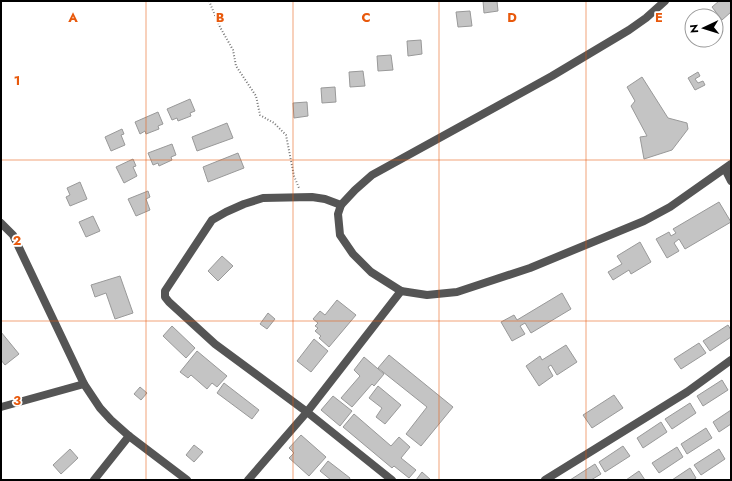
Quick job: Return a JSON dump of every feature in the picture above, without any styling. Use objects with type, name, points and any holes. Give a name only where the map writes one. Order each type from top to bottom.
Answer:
[{"type":"street","points":[[665,1],[646,18],[629,30],[552,76],[372,175],[341,205],[338,214],[340,235],[353,254],[371,272],[402,291],[427,296],[457,292],[530,268],[644,221],[670,207],[728,166],[731,181]]},
{"type":"street","points":[[341,205],[325,199],[302,196],[263,198],[244,204],[212,220],[165,291],[165,297],[215,344],[307,412],[392,480]]},
{"type":"street","points":[[1,223],[13,235],[84,384],[100,408],[129,436],[187,480]]},
{"type":"street","points":[[248,480],[307,412],[402,291]]},
{"type":"street","points":[[545,480],[687,392],[731,360]]},
{"type":"street","points":[[1,407],[84,384]]},
{"type":"street","points":[[94,480],[129,436]]},
{"type":"path","points":[[209,1],[220,27],[233,50],[236,66],[256,96],[260,115],[274,123],[286,135],[294,176],[302,196]]},
{"type":"building","points":[[483,1],[497,1],[498,11],[484,13]]},
{"type":"building","points":[[719,1],[731,1],[731,12],[724,18],[724,8],[712,7]]},
{"type":"building","points":[[470,11],[472,26],[458,27],[456,12]]},
{"type":"building","points":[[421,40],[422,54],[408,56],[407,41]]},
{"type":"building","points":[[391,55],[393,70],[378,71],[377,56]]},
{"type":"building","points":[[363,71],[365,86],[350,87],[349,72]]},
{"type":"building","points":[[698,72],[700,76],[695,79],[698,83],[703,81],[705,85],[695,90],[688,78]]},
{"type":"building","points":[[642,77],[668,118],[687,123],[688,129],[672,150],[644,159],[640,137],[647,136],[631,106],[635,101],[627,87]]},
{"type":"building","points":[[335,87],[336,102],[322,103],[321,88]]},
{"type":"building","points":[[190,99],[195,111],[190,113],[191,116],[178,121],[177,118],[172,120],[167,109]]},
{"type":"building","points":[[307,102],[308,116],[294,118],[293,103]]},
{"type":"building","points":[[158,112],[163,124],[158,126],[159,129],[146,134],[145,131],[140,134],[135,122]]},
{"type":"building","points":[[227,123],[233,138],[197,151],[192,137]]},
{"type":"building","points":[[122,129],[124,134],[121,135],[125,145],[111,151],[105,137]]},
{"type":"building","points":[[172,144],[176,155],[171,157],[172,160],[159,166],[158,163],[153,165],[148,153]]},
{"type":"building","points":[[238,153],[244,168],[208,182],[203,167]]},
{"type":"building","points":[[133,159],[136,166],[133,167],[137,176],[124,183],[116,167]]},
{"type":"building","points":[[80,182],[87,199],[70,206],[66,197],[70,195],[67,188]]},
{"type":"building","points":[[148,191],[150,197],[146,199],[150,210],[136,216],[128,199]]},
{"type":"building","points":[[719,202],[731,222],[685,249],[679,239],[674,243],[679,251],[667,258],[656,239],[669,232],[671,236],[676,233],[673,229]]},
{"type":"building","points":[[93,216],[100,231],[86,237],[79,222]]},
{"type":"building","points":[[640,242],[651,262],[631,274],[629,270],[613,280],[608,272],[622,264],[617,256]]},
{"type":"building","points":[[222,256],[233,266],[218,281],[208,271]]},
{"type":"building","points":[[120,276],[133,313],[115,319],[106,293],[95,297],[91,285]]},
{"type":"building","points":[[562,293],[571,309],[531,333],[525,323],[520,326],[525,334],[512,341],[501,322],[514,315],[517,320]]},
{"type":"building","points":[[337,300],[356,315],[329,347],[319,338],[321,336],[315,331],[318,328],[315,326],[318,323],[313,319],[320,311],[325,315]]},
{"type":"building","points":[[268,313],[275,319],[267,329],[260,324]]},
{"type":"building","points":[[728,325],[731,330],[731,337],[710,351],[703,341]]},
{"type":"building","points":[[172,326],[195,348],[186,358],[163,336]]},
{"type":"building","points":[[1,332],[19,354],[5,365],[1,360]]},
{"type":"building","points":[[314,339],[328,351],[311,372],[297,361]]},
{"type":"building","points":[[699,343],[706,353],[681,369],[674,359]]},
{"type":"building","points":[[566,345],[577,362],[557,375],[551,365],[548,367],[553,376],[539,386],[526,366],[540,356],[542,360]]},
{"type":"building","points":[[197,351],[227,376],[217,387],[212,383],[207,389],[191,375],[188,378],[180,372]]},
{"type":"building","points":[[389,355],[453,407],[421,446],[406,434],[427,407],[378,368]]},
{"type":"building","points":[[364,357],[384,374],[374,386],[372,384],[352,407],[341,398],[360,376],[354,370]]},
{"type":"building","points":[[722,380],[728,390],[703,406],[697,396]]},
{"type":"building","points":[[224,383],[259,410],[252,419],[217,393]]},
{"type":"building","points":[[378,386],[401,405],[385,424],[376,417],[382,408],[369,398]]},
{"type":"building","points":[[140,387],[147,393],[141,400],[134,394]]},
{"type":"building","points":[[614,395],[623,408],[592,428],[583,415]]},
{"type":"building","points":[[333,396],[352,411],[340,426],[321,410]]},
{"type":"building","points":[[690,403],[696,413],[672,429],[665,419]]},
{"type":"building","points":[[731,410],[731,424],[719,432],[713,422]]},
{"type":"building","points":[[354,414],[391,446],[399,437],[410,447],[401,458],[416,470],[409,478],[394,466],[392,468],[343,427]]},
{"type":"building","points":[[661,422],[667,432],[643,448],[637,438]]},
{"type":"building","points":[[706,428],[712,438],[687,454],[681,444]]},
{"type":"building","points":[[301,435],[326,457],[309,476],[289,458],[294,453],[289,448]]},
{"type":"building","points":[[194,445],[203,452],[194,462],[186,455]]},
{"type":"building","points":[[623,446],[630,456],[605,472],[599,462]]},
{"type":"building","points":[[677,447],[683,457],[659,473],[652,463]]},
{"type":"building","points":[[70,449],[78,458],[61,474],[53,465]]},
{"type":"building","points":[[719,449],[725,459],[701,475],[694,465]]},
{"type":"building","points":[[328,461],[350,478],[349,480],[331,480],[320,471]]},
{"type":"building","points":[[595,464],[601,474],[591,480],[570,480]]},
{"type":"building","points":[[690,468],[696,478],[693,480],[672,480]]},
{"type":"building","points":[[639,471],[645,480],[626,480]]},
{"type":"building","points":[[422,472],[431,480],[416,480]]}]
